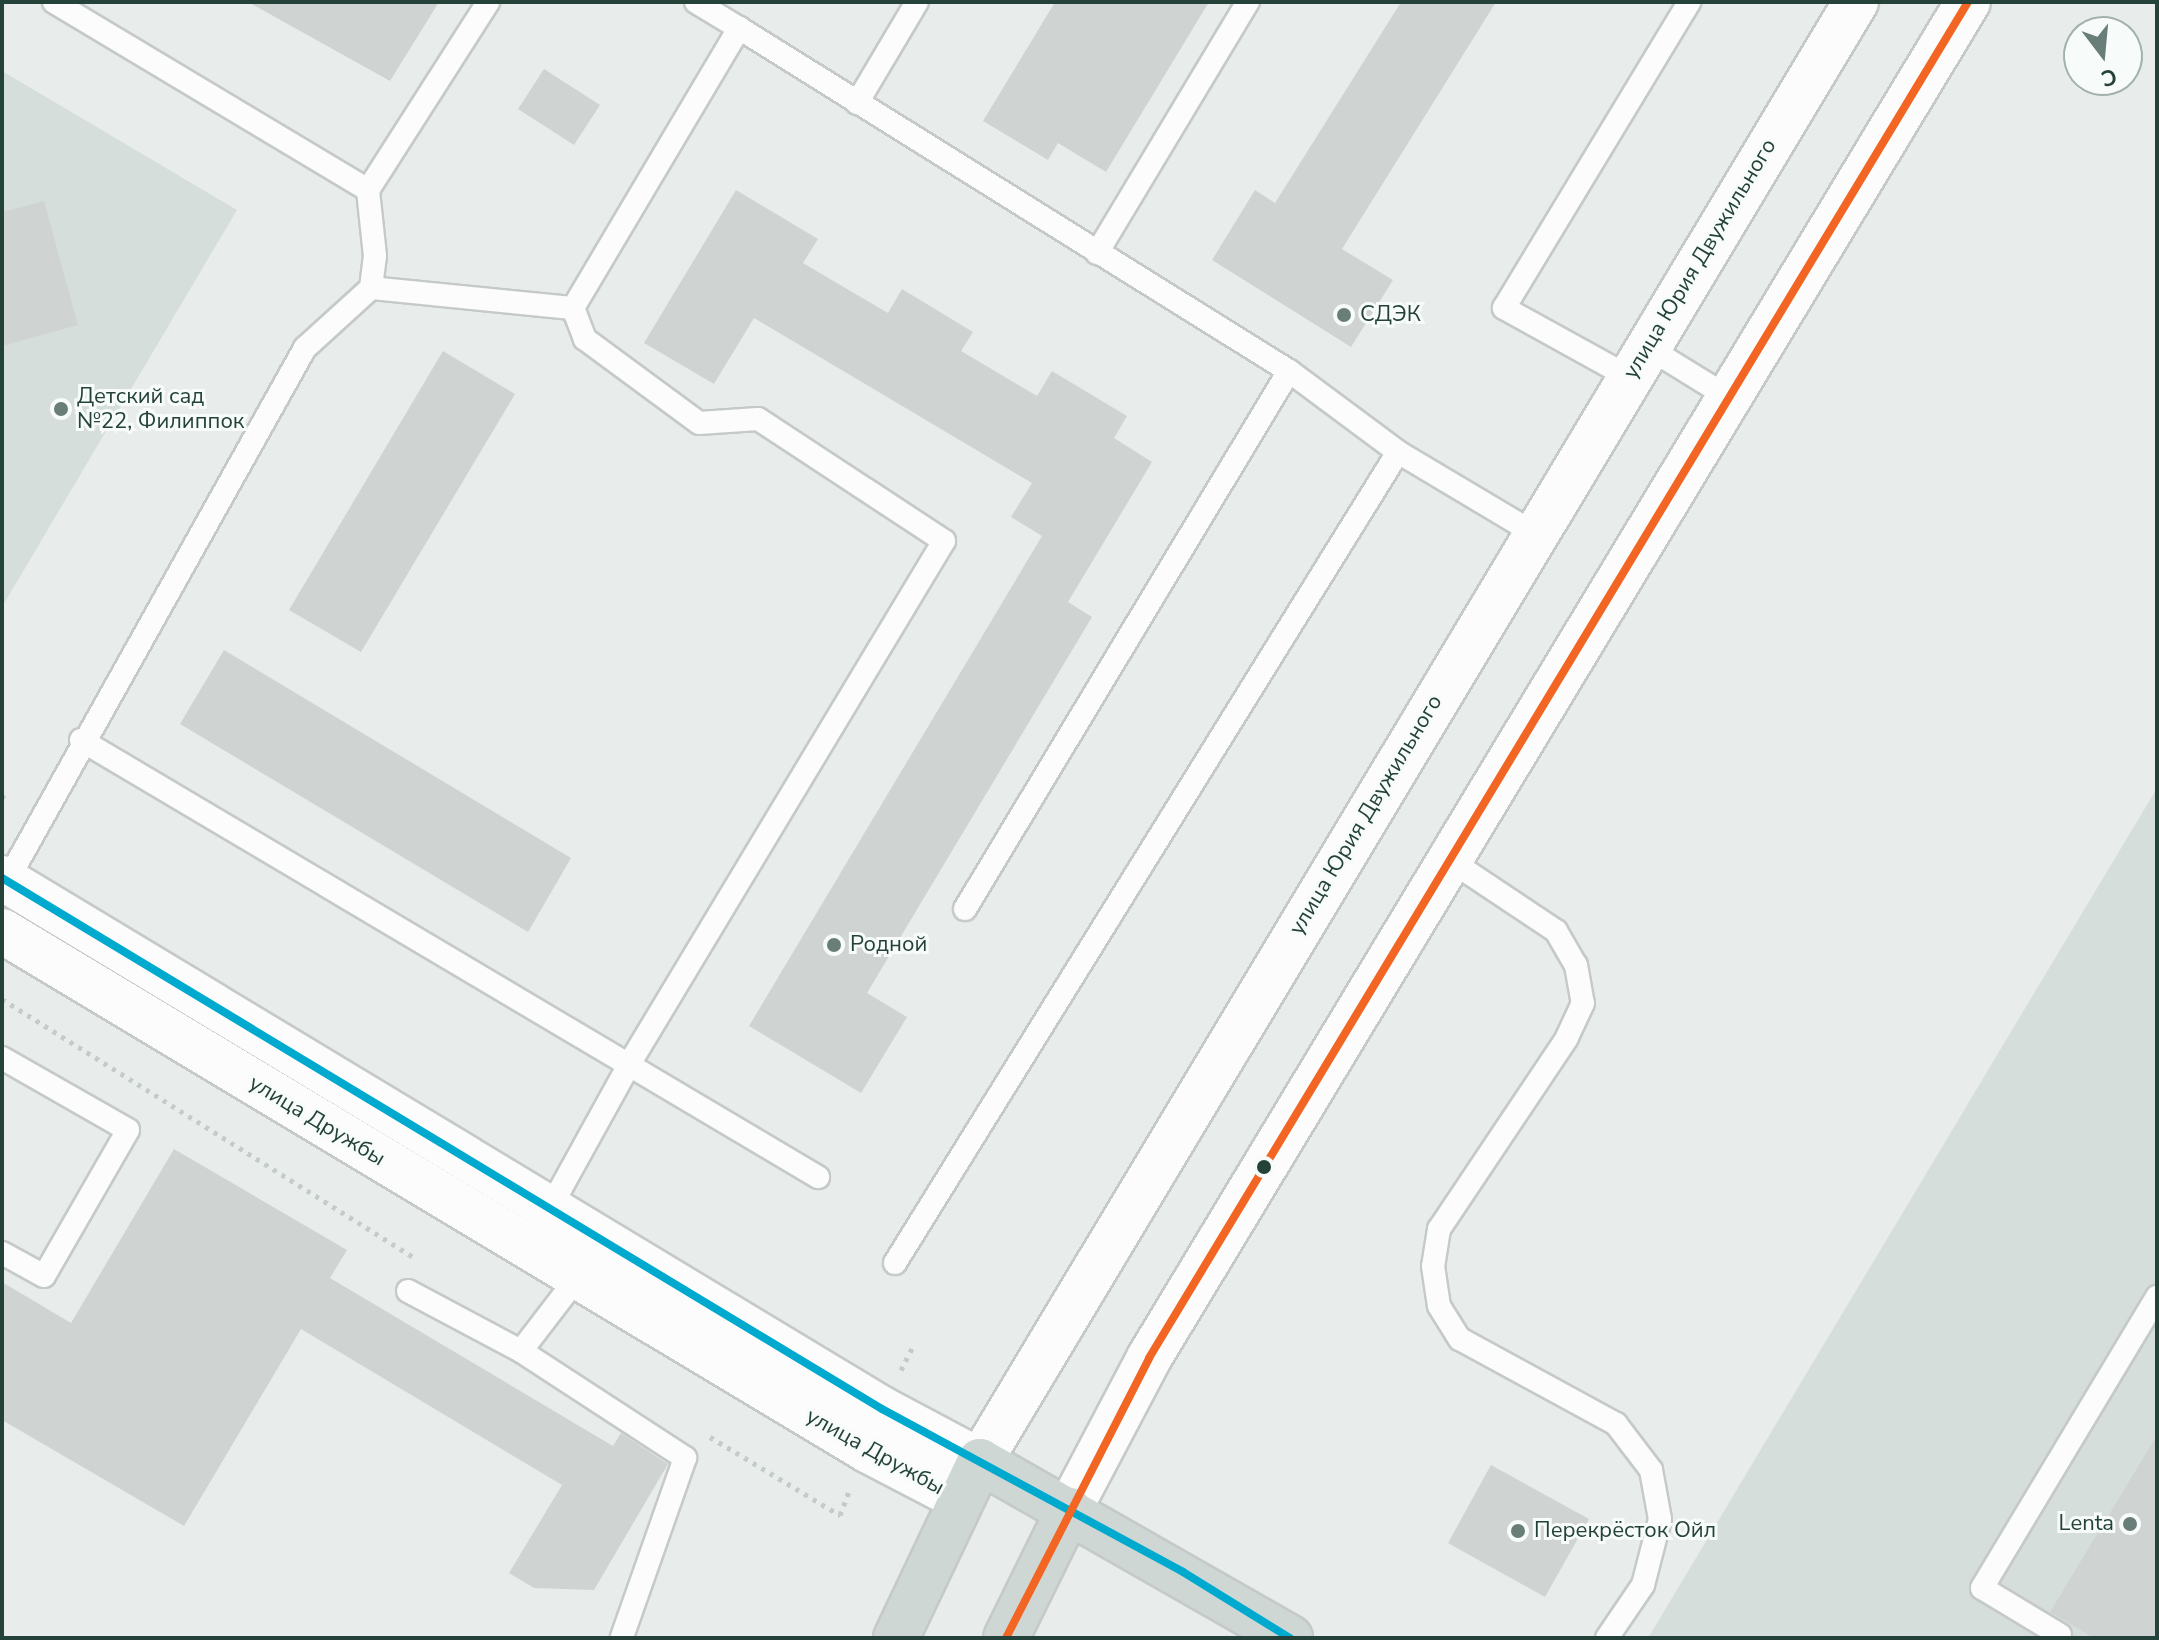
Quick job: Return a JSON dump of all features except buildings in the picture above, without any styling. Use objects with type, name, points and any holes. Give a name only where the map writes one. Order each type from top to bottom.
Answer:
[{"type":"main road","name":"улица Юрия Двужильного","points":[[896,1638],[970,1480],[1534,533],[1856,2]]},
{"type":"main road","points":[[1006,1638],[1149,1358],[1968,2]]},
{"type":"main road","name":"улица Дружбы","points":[[4,883],[882,1409],[970,1480]]},
{"type":"main road","name":"улица Дружбы","points":[[2,931],[867,1450],[1069,1510],[1290,1638]]},
{"type":"lane","points":[[54,2],[368,190]]},
{"type":"lane","points":[[4,883],[81,740],[305,348],[371,288],[375,256],[368,190],[488,2]]},
{"type":"lane","points":[[696,2],[1289,371],[1398,452],[1534,533]]},
{"type":"lane","points":[[857,103],[917,2]]},
{"type":"lane","points":[[1097,253],[1248,2]]},
{"type":"lane","points":[[1689,2],[1504,308],[1728,397]]},
{"type":"lane","points":[[573,308],[739,28]]},
{"type":"lane","points":[[371,288],[573,308]]},
{"type":"lane","points":[[550,1208],[631,1061],[944,541],[758,419],[699,423],[585,339],[573,308]]},
{"type":"lane","points":[[965,909],[1289,371]]},
{"type":"lane","points":[[895,1263],[1398,452]]},
{"type":"lane","points":[[81,740],[631,1061],[818,1177]]},
{"type":"lane","points":[[1448,859],[1556,931],[1576,965],[1583,1003],[1567,1038],[1439,1229],[1433,1266],[1439,1306],[1460,1339],[1616,1424],[1651,1470],[1660,1519],[1643,1585],[1607,1638]]},
{"type":"lane","points":[[2,1058],[128,1130],[44,1276],[2,1253]]},
{"type":"lane","points":[[521,1351],[577,1278]]},
{"type":"lane","points":[[408,1291],[521,1351],[685,1458],[622,1638]]},
{"type":"lane","points":[[2061,1637],[1982,1588],[2157,1297]]},
{"type":"path","points":[[2,999],[429,1266]]},
{"type":"path","points":[[882,1409],[914,1344]]},
{"type":"path","points":[[694,1428],[840,1515],[867,1450]]},
{"type":"shaded area","name":"Детский сад №22, Филиппок","points":[[2,71],[237,210],[2,607]]},
{"type":"shaded area","points":[[2157,788],[2157,1638],[1648,1638]]},
{"type":"transit line","points":[[1006,1638],[1149,1358],[1968,2]]},
{"type":"transit line","points":[[2,878],[882,1409],[1183,1572],[1290,1638]]},
{"type":"place","name":"СДЭК","points":[[1344,315]]},
{"type":"place","name":"Детский сад №22, Филиппок","points":[[61,409]]},
{"type":"place","name":"Родной","points":[[834,945]]},
{"type":"place","name":"Lenta","points":[[2130,1524]]},
{"type":"place","name":"Перекрёсток Ойл","points":[[1518,1531]]}]
